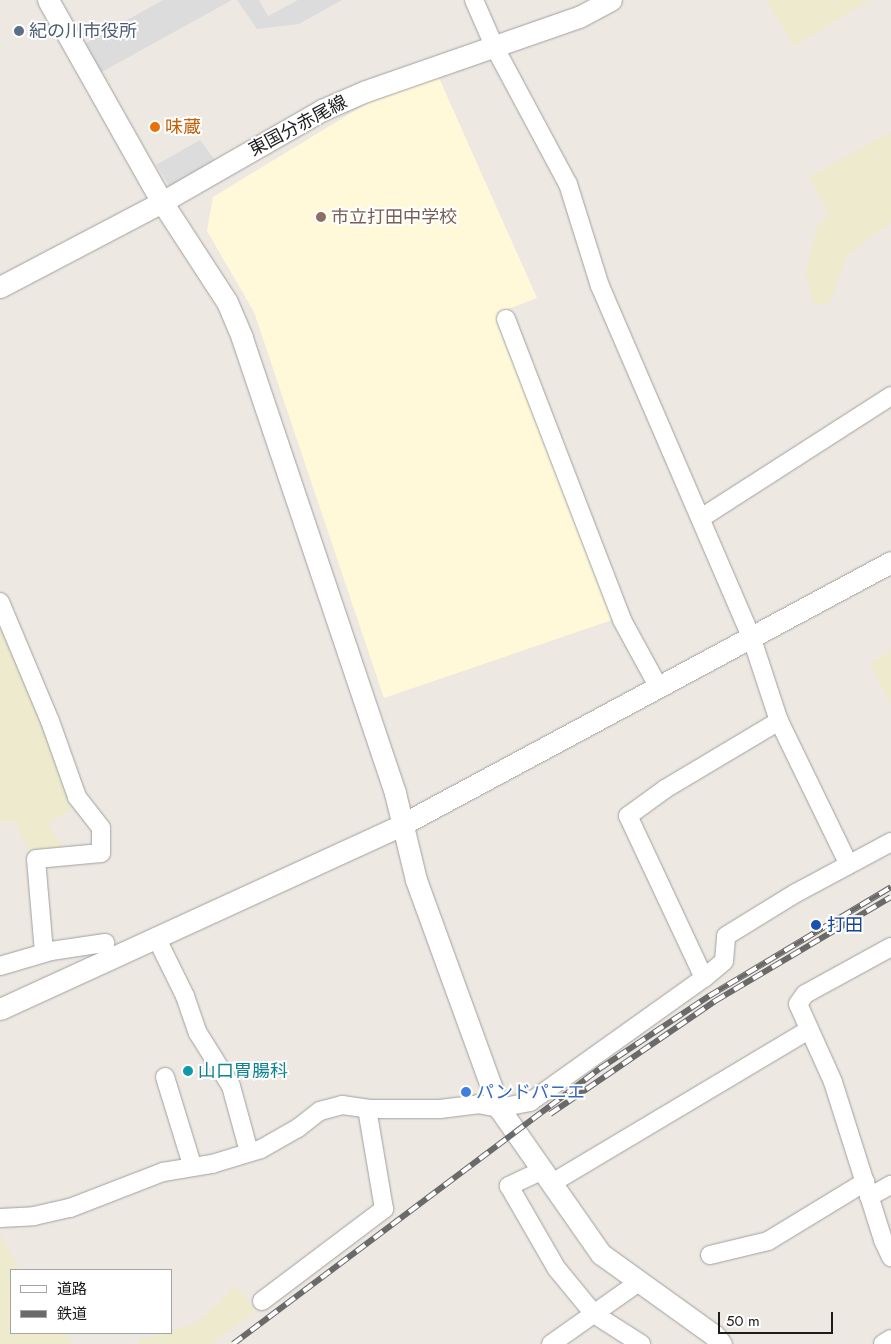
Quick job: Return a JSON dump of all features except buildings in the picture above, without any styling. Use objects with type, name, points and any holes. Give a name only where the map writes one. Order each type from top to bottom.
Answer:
[{"type":"street","points":[[48,0],[162,202],[227,302],[257,378],[395,793],[401,825],[416,880],[499,1108],[601,1254],[715,1336],[720,1344]]},
{"type":"street","points":[[474,0],[495,48],[568,184],[600,286],[751,636],[780,721],[848,863]]},
{"type":"street","name":"東国分赤尾線","points":[[0,287],[162,202],[322,110],[366,91],[495,48],[579,17],[611,0]]},
{"type":"street","points":[[506,319],[622,620],[658,686]]},
{"type":"street","points":[[701,518],[891,396]]},
{"type":"street","points":[[0,1009],[401,825],[891,562]]},
{"type":"street","points":[[0,602],[50,721],[76,797],[101,828],[101,853],[36,858],[44,953]]},
{"type":"street","points":[[704,978],[628,816],[665,789],[763,728],[780,721]]},
{"type":"street","points":[[0,1218],[34,1216],[70,1208],[163,1172],[192,1165],[212,1164],[249,1152],[298,1128],[320,1111],[342,1105],[366,1108],[440,1110],[478,1104],[499,1108],[530,1102],[704,978],[724,961],[726,936],[848,863],[891,842]]},
{"type":"street","points":[[156,937],[185,996],[198,1033],[231,1086],[249,1152]]},
{"type":"street","points":[[0,966],[44,953],[105,943]]},
{"type":"street","points":[[891,947],[806,994],[798,1004],[833,1082],[867,1190],[891,1257]]},
{"type":"street","points":[[641,1344],[594,1314],[557,1269],[509,1186],[547,1176],[809,1030]]},
{"type":"street","points":[[165,1077],[192,1165]]},
{"type":"street","points":[[262,1301],[384,1209],[366,1108]]},
{"type":"street","points":[[710,1255],[768,1241],[867,1190],[891,1185]]},
{"type":"street","points":[[552,1344],[639,1282]]},
{"type":"street","points":[[883,1344],[891,1339]]},
{"type":"shaded area","points":[[163,0],[232,0],[100,73],[86,43]]},
{"type":"shaded area","points":[[237,0],[259,0],[268,16],[298,0],[342,0],[299,24],[257,29]]},
{"type":"shaded area","points":[[770,0],[869,0],[795,46],[767,2]]},
{"type":"shaded area","points":[[439,78],[537,298],[497,313],[615,619],[384,698],[254,312],[207,231],[213,197],[371,101]]},
{"type":"shaded area","points":[[891,132],[891,222],[847,256],[829,304],[814,305],[806,274],[817,227],[828,214],[809,177]]},
{"type":"shaded area","points":[[200,140],[217,163],[171,189],[156,165]]},
{"type":"shaded area","points":[[0,627],[76,805],[48,824],[64,849],[30,854],[16,822],[0,822]]},
{"type":"shaded area","points":[[891,649],[891,704],[870,664]]},
{"type":"shaded area","points":[[0,1234],[19,1269],[10,1269],[10,1334],[68,1334],[73,1344],[0,1344]]},
{"type":"shaded area","points":[[236,1286],[256,1310],[211,1344],[139,1344],[138,1340],[159,1334],[172,1334],[172,1330],[195,1324]]},
{"type":"railway","points":[[233,1344],[599,1069],[709,996],[891,887]]},
{"type":"railway","points":[[550,1114],[715,1001],[891,897]]},
{"type":"place","name":"紀の川市役所","points":[[19,31]]},
{"type":"place","name":"味蔵","points":[[155,127]]},
{"type":"place","name":"市立打田中学校","points":[[321,217]]},
{"type":"place","name":"打田","points":[[816,925]]},
{"type":"place","name":"山口胃腸科","points":[[188,1071]]},
{"type":"place","name":"パンドパニエ","points":[[466,1092]]}]
